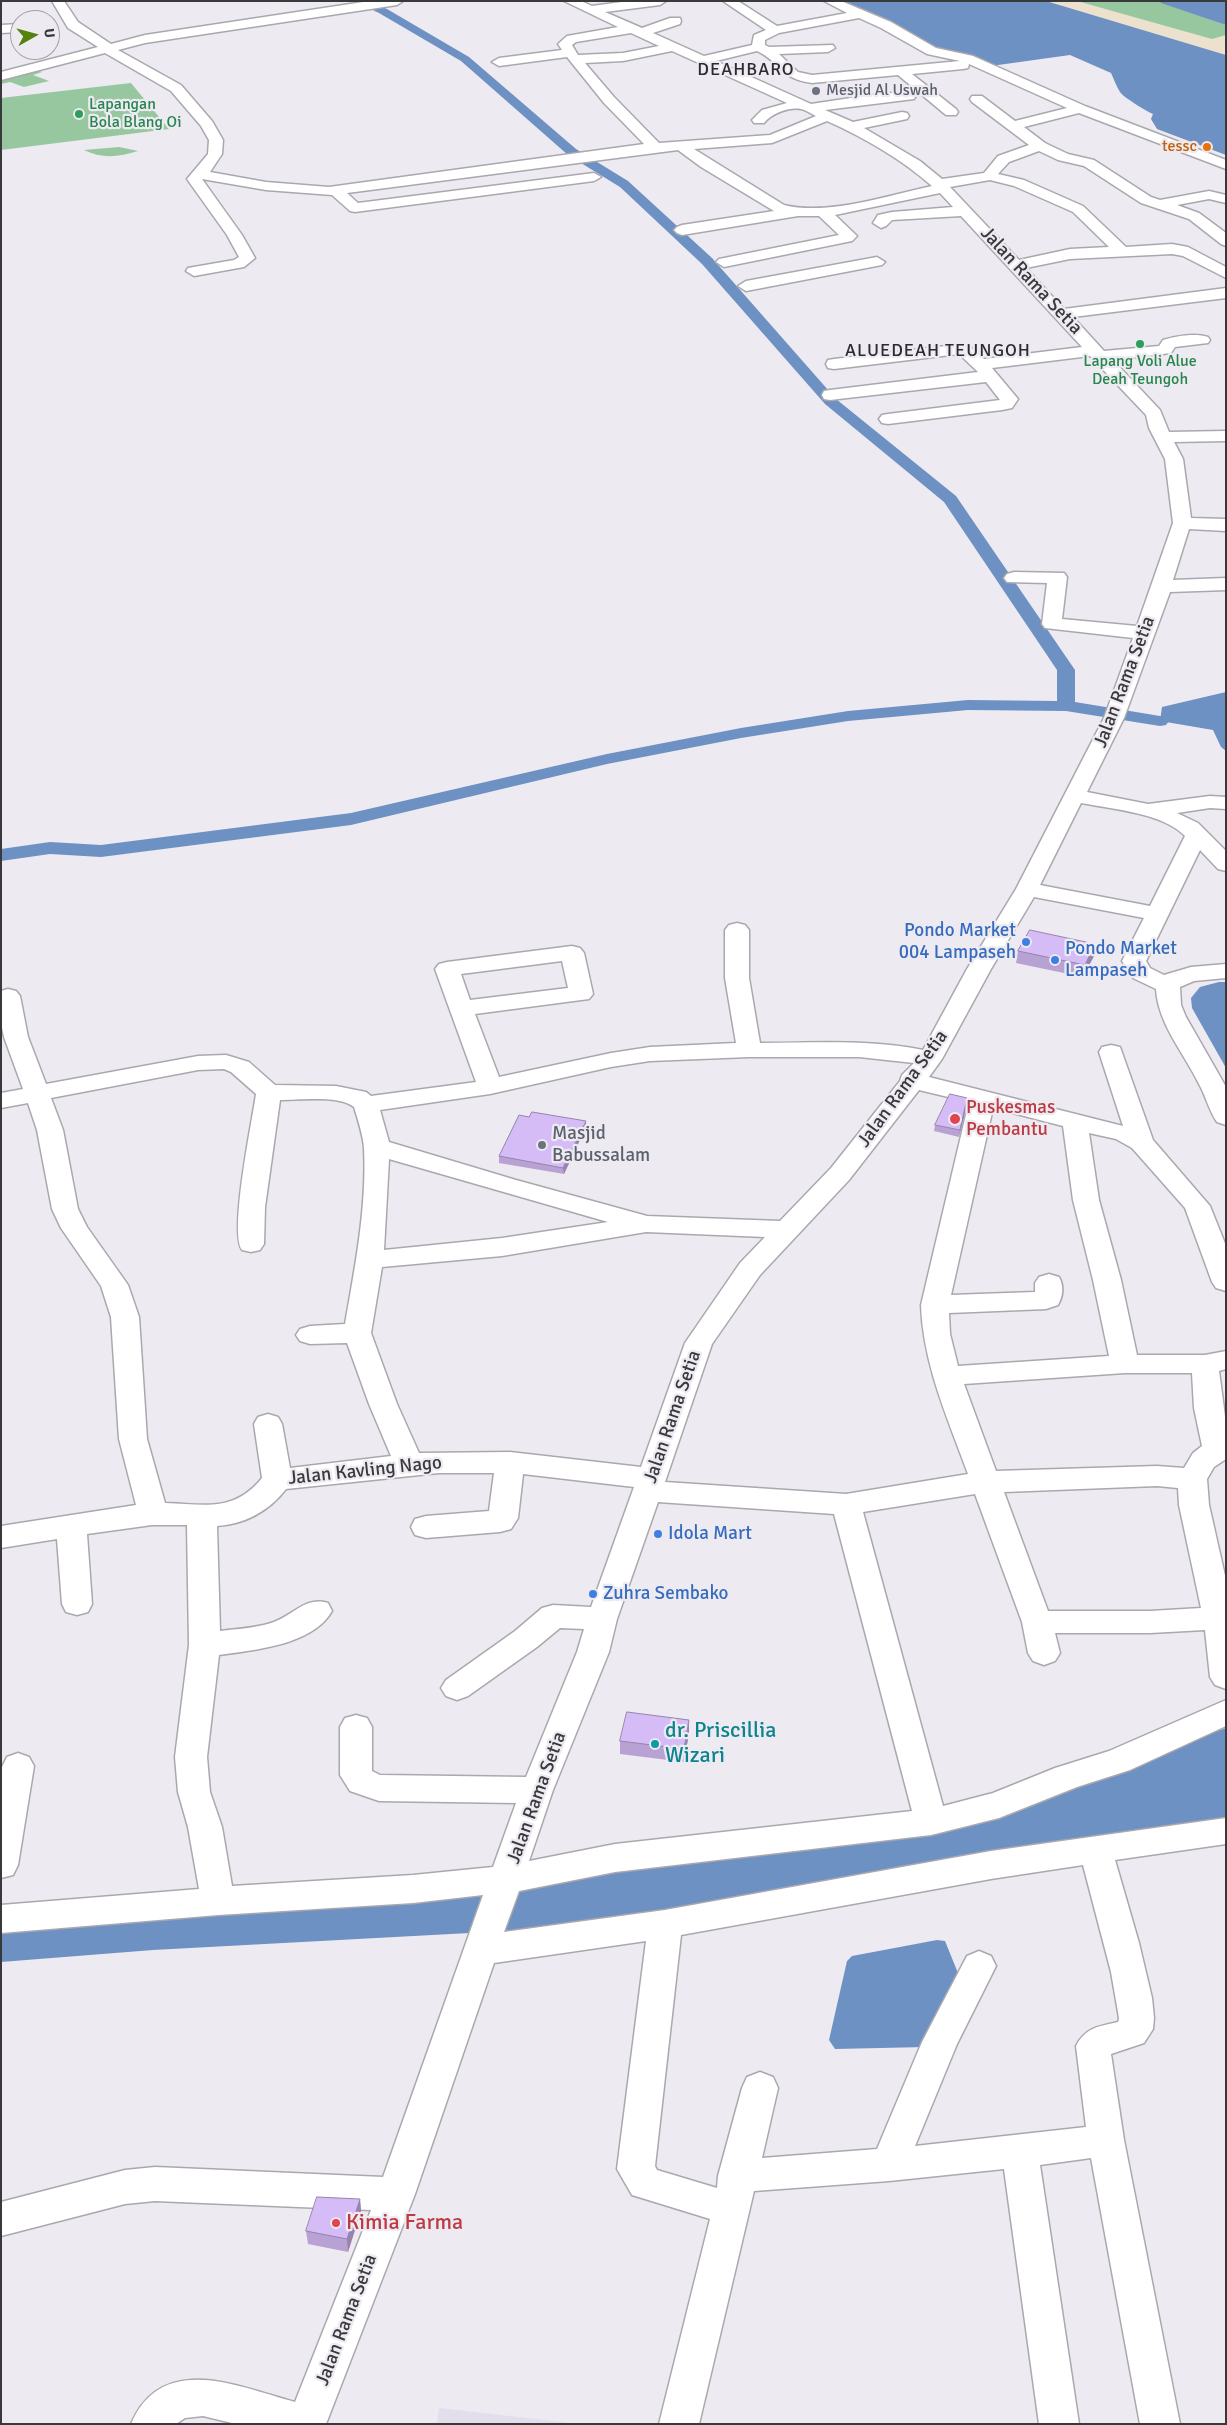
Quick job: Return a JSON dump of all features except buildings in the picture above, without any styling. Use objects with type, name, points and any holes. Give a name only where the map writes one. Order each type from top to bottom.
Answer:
[{"type":"street","points":[[58,1],[73,25],[107,48],[176,88],[207,124],[216,140],[212,160],[194,180],[195,184],[234,235],[248,258],[239,264],[194,271]]},
{"type":"street","points":[[1,76],[107,48],[170,34],[396,1]]},
{"type":"street","name":"Jalan Rama Setia","points":[[305,2424],[396,2194],[537,1790],[593,1652],[602,1619],[699,1343],[750,1269],[840,1174],[911,1080],[930,1059],[979,969],[1027,889],[1076,796],[1119,708],[1182,523],[1174,459],[1158,428],[1154,414],[941,186],[915,164],[852,127],[570,1]]},
{"type":"street","points":[[590,10],[660,1]]},
{"type":"street","points":[[729,1],[775,30]]},
{"type":"street","points":[[828,4],[861,14],[932,51],[965,58],[1080,109],[1226,165]]},
{"type":"street","points":[[793,76],[763,49],[759,38],[775,30],[861,14]]},
{"type":"street","points":[[656,147],[609,100],[573,56],[566,44],[572,39],[636,31],[676,21]]},
{"type":"street","points":[[60,26],[73,25]]},
{"type":"street","points":[[499,62],[573,56],[616,58],[673,47]]},
{"type":"street","points":[[704,60],[763,49],[828,48]]},
{"type":"street","points":[[9,60],[46,58],[61,60]]},
{"type":"street","points":[[758,85],[793,76],[812,79],[978,64]]},
{"type":"street","points":[[901,71],[951,112]]},
{"type":"street","points":[[759,120],[762,115],[771,110],[884,97],[909,96]]},
{"type":"street","points":[[977,99],[1040,146],[1063,157],[1089,163],[1130,192],[1158,205],[1194,216],[1223,237]]},
{"type":"street","points":[[1012,126],[1080,109]]},
{"type":"street","points":[[199,174],[275,187],[312,191],[335,190],[656,147],[772,139],[828,116]]},
{"type":"street","points":[[852,127],[902,116]]},
{"type":"street","points":[[682,146],[706,164],[779,208],[790,212],[822,211],[990,176],[1020,183],[1078,209],[1122,251]]},
{"type":"street","points":[[990,176],[991,170],[1000,161],[1040,146]]},
{"type":"street","points":[[335,190],[356,208],[588,178],[567,159]]},
{"type":"street","points":[[1158,205],[1209,195],[1226,199]]},
{"type":"street","points":[[682,230],[802,211]]},
{"type":"street","points":[[724,262],[843,239],[849,236],[822,211]]},
{"type":"street","points":[[881,223],[881,219],[892,216],[971,216]]},
{"type":"street","points":[[913,227],[971,216]]},
{"type":"street","points":[[746,286],[877,262],[843,239]]},
{"type":"street","points":[[1017,266],[1070,254],[1183,250],[1226,273]]},
{"type":"street","points":[[1060,314],[1226,293]]},
{"type":"street","points":[[830,395],[1099,353],[1161,351],[1165,350],[1169,343],[1202,340]]},
{"type":"street","points":[[834,364],[960,348],[966,351],[1008,396],[1006,404],[888,419]]},
{"type":"street","points":[[1163,437],[1226,436]]},
{"type":"street","points":[[1182,523],[1226,525]]},
{"type":"street","points":[[1014,578],[1057,577],[1052,624],[1144,633]]},
{"type":"street","points":[[1162,586],[1226,584]]},
{"type":"street","points":[[1076,796],[1148,810],[1185,824],[1226,864]]},
{"type":"street","points":[[1148,810],[1210,802],[1226,803]]},
{"type":"street","points":[[1168,986],[1141,974],[1134,961],[1196,836]]},
{"type":"street","points":[[1027,889],[1158,914]]},
{"type":"street","points":[[737,930],[737,978],[749,1050]]},
{"type":"street","points":[[462,1008],[581,994],[572,953],[448,969],[490,1087]]},
{"type":"street","points":[[1226,971],[1191,974],[1174,980],[1168,986],[1169,1005],[1174,1017],[1212,1084],[1226,1117]]},
{"type":"street","points":[[8,996],[16,1037],[35,1094],[50,1130],[65,1209],[74,1228],[114,1285],[125,1317],[134,1439],[154,1514]]},
{"type":"street","points":[[366,1104],[490,1087],[632,1056],[749,1050],[859,1050],[901,1053],[930,1059]]},
{"type":"street","points":[[1111,1052],[1141,1143]]},
{"type":"street","points":[[1,1101],[122,1076],[198,1063],[220,1062],[240,1067],[269,1092],[347,1094],[357,1097],[366,1104],[376,1147],[375,1205],[370,1260],[357,1334],[383,1404],[410,1466]]},
{"type":"street","points":[[911,1080],[982,1100],[1125,1134],[1141,1143],[1197,1206],[1226,1282]]},
{"type":"street","points":[[251,1244],[252,1206],[269,1092]]},
{"type":"street","points":[[982,1100],[935,1305],[936,1334],[947,1376],[984,1482],[1037,1622],[1044,1654]]},
{"type":"street","points":[[1075,1122],[1086,1200],[1107,1280],[1125,1364]]},
{"type":"street","points":[[376,1147],[647,1224]]},
{"type":"street","points":[[370,1260],[502,1247],[647,1224],[787,1230]]},
{"type":"street","points":[[935,1305],[1046,1300],[1048,1299],[1049,1283]]},
{"type":"street","points":[[310,1335],[357,1334]]},
{"type":"street","points":[[947,1376],[1125,1364],[1215,1362],[1208,1408],[1222,1450],[1203,1460],[1192,1480],[1194,1505],[1219,1618],[1226,1677]]},
{"type":"street","points":[[268,1424],[277,1480]]},
{"type":"street","name":"Jalan Kavling Nago","points":[[1,1537],[154,1514],[202,1516],[243,1510],[264,1495],[277,1480],[460,1462],[510,1462],[649,1485],[846,1504],[984,1482],[1139,1476],[1192,1480]]},
{"type":"street","points":[[426,1527],[500,1521],[503,1518],[510,1462]]},
{"type":"street","points":[[846,1504],[931,1822]]},
{"type":"street","points":[[202,1516],[205,1645],[191,1757],[194,1792],[206,1828],[218,1901]]},
{"type":"street","points":[[71,1526],[77,1604]]},
{"type":"street","points":[[205,1645],[281,1634],[303,1624],[316,1611]]},
{"type":"street","points":[[457,1688],[526,1639],[553,1616],[602,1619]]},
{"type":"street","points":[[1037,1622],[1150,1622],[1219,1618]]},
{"type":"street","points":[[1,1920],[218,1901],[412,1889],[507,1880],[615,1858],[931,1822],[999,1805],[1067,1777],[1119,1761],[1226,1712]]},
{"type":"street","points":[[356,1727],[356,1776],[362,1782],[379,1788],[537,1790]]},
{"type":"street","points":[[1,1865],[18,1766]]},
{"type":"street","points":[[483,1947],[665,1924],[848,1890],[1095,1849],[1226,1831]]},
{"type":"street","points":[[1095,1849],[1132,1984],[1138,2023],[1135,2030],[1130,2034],[1102,2040],[1094,2046],[1106,2140],[1160,2424]]},
{"type":"street","points":[[665,1924],[636,2169],[646,2183],[733,2192],[890,2165],[1020,2152],[1106,2140]]},
{"type":"street","points":[[890,2165],[940,2042],[978,1966]]},
{"type":"street","points":[[679,2424],[733,2192],[760,2088]]},
{"type":"street","points":[[1020,2152],[1058,2424]]},
{"type":"street","points":[[1,2219],[125,2187],[155,2184],[396,2194]]},
{"type":"street","points":[[151,2424],[157,2412],[167,2404],[198,2396],[212,2398],[305,2424]]},
{"type":"shaded area","points":[[1046,1],[1226,1],[1226,55],[1189,44]]},
{"type":"shaded area","points":[[439,2408],[570,2423],[570,2424],[437,2424]]},
{"type":"green space","points":[[1077,1],[1160,1],[1226,25],[1226,35],[1212,39]]},
{"type":"green space","points":[[35,69],[42,72],[33,75],[49,81],[24,87],[10,82],[1,84],[1,79]]},
{"type":"green space","name":"Lapangan Bola Blang Oi","points":[[131,83],[169,129],[1,150],[1,98]]},
{"type":"green space","points":[[119,147],[138,151],[124,155],[104,156],[84,150]]},
{"type":"water","points":[[835,1],[1046,1],[1226,55],[1226,155],[1157,129],[1151,119],[1153,114],[1122,94],[1111,73],[1070,55],[991,66],[944,52]]},
{"type":"water","points":[[1160,1],[1226,1],[1226,25],[1161,3]]},
{"type":"water","points":[[1226,692],[1226,751],[1221,747],[1213,730],[1160,721],[1162,707]]},
{"type":"water","points":[[1226,982],[1226,1068],[1192,1008],[1191,998],[1200,987]]},
{"type":"water","points":[[1226,1728],[1226,1817],[993,1861],[544,1929],[153,1950],[1,1962],[1,1924],[461,1893],[614,1873],[955,1823]]},
{"type":"water","points":[[937,1940],[945,1941],[960,1978],[926,2047],[835,2049],[829,2040],[847,1961],[852,1956]]},
{"type":"waterway","points":[[359,1],[383,11],[465,59],[572,152],[624,184],[707,261],[827,395],[830,401],[950,499],[1066,670],[1066,706]]},
{"type":"waterway","points":[[1,855],[50,848],[101,851],[351,819],[607,759],[741,733],[848,716],[968,705],[1066,706]]},
{"type":"waterway","points":[[1066,706],[1160,721]]},
{"type":"place","name":"Mesjid Al Uswah","points":[[816,91]]},
{"type":"place","name":"Lapangan Bola Blang Oi","points":[[79,114]]},
{"type":"place","name":"tessc","points":[[1207,147]]},
{"type":"place","name":"Lapang Voli Alue Deah Teungoh","points":[[1140,344]]},
{"type":"place","name":"Pondo Market 004 Lampaseh","points":[[1026,942]]},
{"type":"place","name":"Pondo Market Lampaseh","points":[[1055,960]]},
{"type":"place","name":"Puskesmas Pembantu","points":[[955,1119]]},
{"type":"place","name":"Masjid Babussalam","points":[[542,1145]]},
{"type":"place","name":"Idola Mart","points":[[658,1534]]},
{"type":"place","name":"Zuhra Sembako","points":[[593,1594]]},
{"type":"place","name":"dr. Priscillia Wizari","points":[[655,1744]]},
{"type":"place","name":"Kimia Farma","points":[[336,2223]]},
{"type":"district","name":"DEAHBARO","points":[[746,70]]},
{"type":"district","name":"ALUEDEAH TEUNGOH","points":[[938,351]]}]
